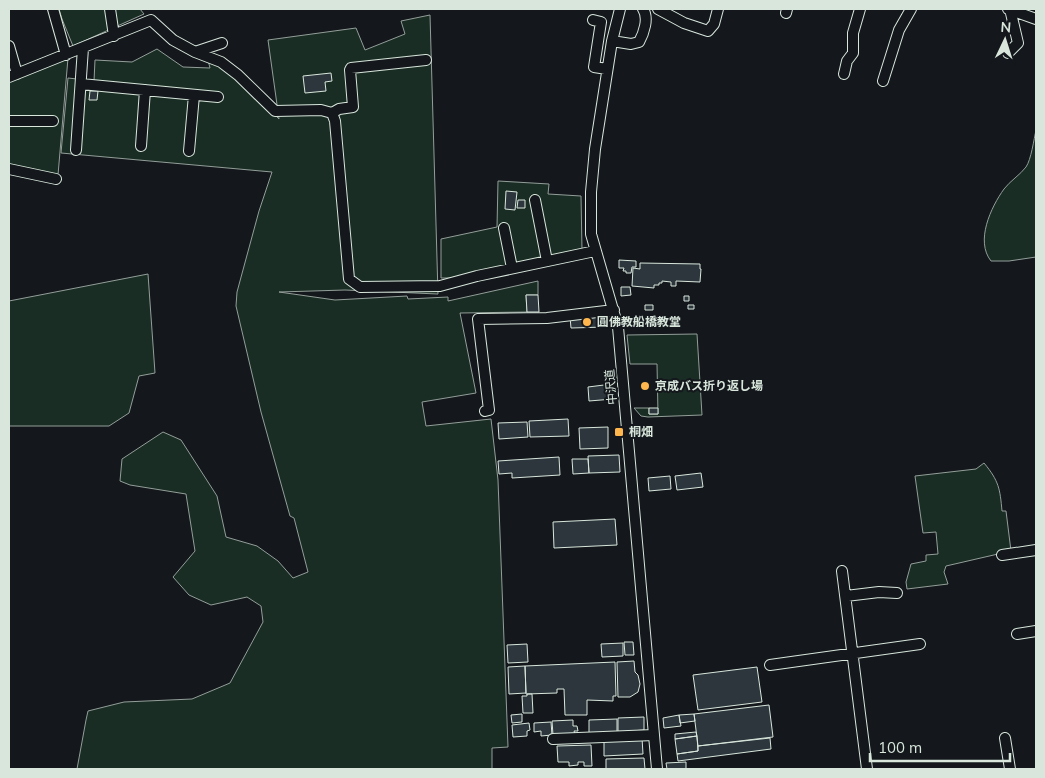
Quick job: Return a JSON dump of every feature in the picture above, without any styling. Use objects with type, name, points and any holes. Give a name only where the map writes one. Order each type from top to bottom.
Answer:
[{"type":"street","points":[[53,9],[66,55]]},
{"type":"street","points":[[110,9],[114,36]]},
{"type":"street","name":"中沢道","points":[[620,9],[607,69],[595,148],[590,234],[618,327],[657,769]]},
{"type":"street","points":[[612,42],[631,44],[639,42],[643,36],[646,16],[643,9]]},
{"type":"street","points":[[658,9],[684,23],[708,31],[714,24],[718,9]]},
{"type":"street","points":[[844,74],[847,62],[853,53],[853,33],[860,9]]},
{"type":"street","points":[[883,81],[899,30],[911,9]]},
{"type":"street","points":[[1008,52],[1018,42],[1009,9],[1027,12],[1036,18]]},
{"type":"street","points":[[9,46],[13,76],[151,20],[173,40],[195,52],[221,62],[238,75],[275,111],[321,110],[332,113],[353,108],[351,68],[426,60]]},
{"type":"street","points":[[593,20],[601,22],[594,67],[607,69]]},
{"type":"street","points":[[195,52],[222,43]]},
{"type":"street","points":[[76,150],[83,48]]},
{"type":"street","points":[[81,84],[218,97]]},
{"type":"street","points":[[141,146],[145,90]]},
{"type":"street","points":[[189,151],[194,95]]},
{"type":"street","points":[[332,113],[335,122],[349,279],[360,287],[440,286],[512,268],[594,251]]},
{"type":"street","points":[[9,121],[53,121]]},
{"type":"street","points":[[9,169],[56,179]]},
{"type":"street","points":[[535,200],[547,261]]},
{"type":"street","points":[[504,228],[512,268]]},
{"type":"street","points":[[485,411],[489,410],[478,319],[547,318],[614,310]]},
{"type":"street","points":[[1002,555],[1036,550]]},
{"type":"street","points":[[842,571],[867,769]]},
{"type":"street","points":[[846,596],[897,592]]},
{"type":"street","points":[[1017,634],[1036,631]]},
{"type":"street","points":[[770,665],[920,644]]},
{"type":"street","points":[[553,739],[654,735]]},
{"type":"street","points":[[1005,738],[1010,769]]},
{"type":"green space","points":[[59,9],[140,9],[144,14],[73,46]]},
{"type":"green space","points":[[430,15],[438,294],[345,290],[279,292],[335,300],[407,296],[408,299],[448,297],[448,301],[538,281],[538,295],[526,295],[527,312],[460,313],[476,393],[422,402],[426,426],[491,419],[498,480],[508,747],[492,748],[492,769],[77,769],[88,711],[124,702],[192,699],[230,683],[263,622],[261,606],[247,597],[211,605],[189,595],[173,577],[195,551],[186,494],[130,485],[120,481],[122,459],[163,432],[181,440],[217,496],[226,537],[257,546],[278,561],[293,578],[308,572],[294,518],[290,516],[261,412],[236,306],[237,292],[259,211],[272,172],[61,153],[68,78],[94,81],[95,60],[132,62],[157,49],[183,67],[210,68],[208,60],[236,75],[279,119],[268,40],[356,28],[365,50],[405,34],[401,21]]},
{"type":"green space","points":[[68,58],[58,175],[9,165],[9,82]]},
{"type":"green space","points":[[1036,130],[1036,257],[1009,261],[991,261],[986,253],[984,244],[990,214],[1004,189],[1028,164]]},
{"type":"green space","points":[[498,181],[549,184],[548,194],[581,196],[582,250],[450,278],[441,278],[441,239],[497,227]]},
{"type":"green space","points":[[148,274],[155,373],[139,376],[129,413],[109,426],[9,426],[9,301]]},
{"type":"green space","points":[[697,334],[702,415],[641,416],[634,408],[649,408],[649,414],[658,414],[657,364],[630,364],[627,335]]},
{"type":"green space","points":[[984,463],[998,486],[1002,511],[1006,511],[1011,551],[946,566],[944,572],[948,584],[907,589],[906,582],[911,564],[926,561],[926,555],[938,554],[936,532],[923,533],[915,476],[976,469]]},
{"type":"building","points":[[331,73],[332,81],[325,82],[326,91],[305,93],[303,76]]},
{"type":"building","points":[[90,91],[98,91],[97,100],[89,100]]},
{"type":"building","points":[[506,191],[517,192],[515,210],[505,209]]},
{"type":"building","points":[[518,200],[525,200],[525,208],[517,208]]},
{"type":"building","points":[[619,260],[636,261],[636,267],[632,267],[631,273],[626,273],[626,271],[623,271],[624,268],[619,268]]},
{"type":"building","points":[[640,263],[700,264],[700,282],[676,281],[676,286],[671,286],[671,282],[662,281],[659,285],[654,285],[654,288],[632,286],[633,268],[640,269]]},
{"type":"building","points":[[621,287],[630,287],[631,295],[621,296]]},
{"type":"building","points":[[526,295],[538,295],[539,312],[527,312]]},
{"type":"building","points":[[684,296],[689,296],[689,301],[684,301]]},
{"type":"building","points":[[645,305],[653,305],[653,310],[645,310]]},
{"type":"building","points":[[688,305],[694,305],[694,309],[688,309]]},
{"type":"building","points":[[604,315],[605,327],[571,328],[570,317]]},
{"type":"building","points":[[612,384],[613,399],[589,401],[588,387]]},
{"type":"building","points":[[649,408],[658,408],[658,414],[649,414]]},
{"type":"building","points":[[568,419],[569,436],[530,437],[529,421]]},
{"type":"building","points":[[527,422],[528,437],[499,439],[498,423]]},
{"type":"building","points":[[608,427],[608,448],[580,449],[579,428]]},
{"type":"building","points":[[619,455],[620,472],[589,473],[588,456]]},
{"type":"building","points":[[559,457],[560,475],[512,478],[512,473],[499,474],[498,461]]},
{"type":"building","points":[[572,459],[588,459],[589,473],[573,474]]},
{"type":"building","points":[[701,473],[703,487],[677,490],[675,476]]},
{"type":"building","points":[[670,476],[671,489],[649,491],[648,478]]},
{"type":"building","points":[[615,519],[617,545],[554,548],[553,522]]},
{"type":"building","points":[[624,642],[633,642],[634,655],[625,655]]},
{"type":"building","points":[[623,643],[623,656],[602,657],[601,644]]},
{"type":"building","points":[[527,644],[528,662],[508,663],[507,645]]},
{"type":"building","points":[[634,661],[635,672],[638,675],[640,684],[638,692],[630,697],[618,697],[617,662]]},
{"type":"building","points":[[615,662],[616,696],[613,696],[613,701],[587,700],[587,715],[565,715],[564,689],[557,689],[557,693],[526,694],[525,666]]},
{"type":"building","points":[[525,666],[526,693],[509,694],[508,667]]},
{"type":"building","points":[[757,667],[762,702],[698,710],[693,675]]},
{"type":"building","points":[[527,694],[532,694],[533,713],[523,713],[522,696],[527,696]]},
{"type":"building","points":[[769,705],[773,737],[698,746],[694,714]]},
{"type":"building","points":[[522,714],[522,722],[512,723],[511,715]]},
{"type":"building","points":[[694,714],[695,721],[680,723],[679,715]]},
{"type":"building","points":[[679,715],[681,726],[664,728],[663,718]]},
{"type":"building","points":[[644,717],[644,730],[618,732],[618,718]]},
{"type":"building","points":[[617,719],[617,732],[589,733],[589,720]]},
{"type":"building","points":[[573,720],[573,726],[577,726],[578,731],[574,731],[575,734],[553,735],[552,721]]},
{"type":"building","points":[[551,722],[552,735],[541,736],[541,731],[534,732],[534,723]]},
{"type":"building","points":[[529,723],[530,730],[527,731],[527,736],[513,737],[512,725]]},
{"type":"building","points":[[696,732],[697,736],[675,739],[675,734]]},
{"type":"building","points":[[697,736],[698,751],[677,754],[675,739]]},
{"type":"building","points":[[642,738],[643,754],[604,756],[604,740]]},
{"type":"building","points":[[770,738],[771,749],[678,761],[677,754],[698,751],[698,746]]},
{"type":"building","points":[[591,745],[592,766],[584,766],[584,762],[578,762],[578,765],[569,766],[569,762],[558,762],[557,746]]},
{"type":"building","points":[[644,758],[645,769],[606,769],[606,759]]},
{"type":"building","points":[[686,762],[686,769],[667,769],[666,763]]},
{"type":"place","name":"圓佛教船橋教堂","points":[[587,322]]},
{"type":"place","name":"京成バス折り返し場","points":[[645,386]]},
{"type":"place","name":"桐畑","points":[[619,432]]}]
